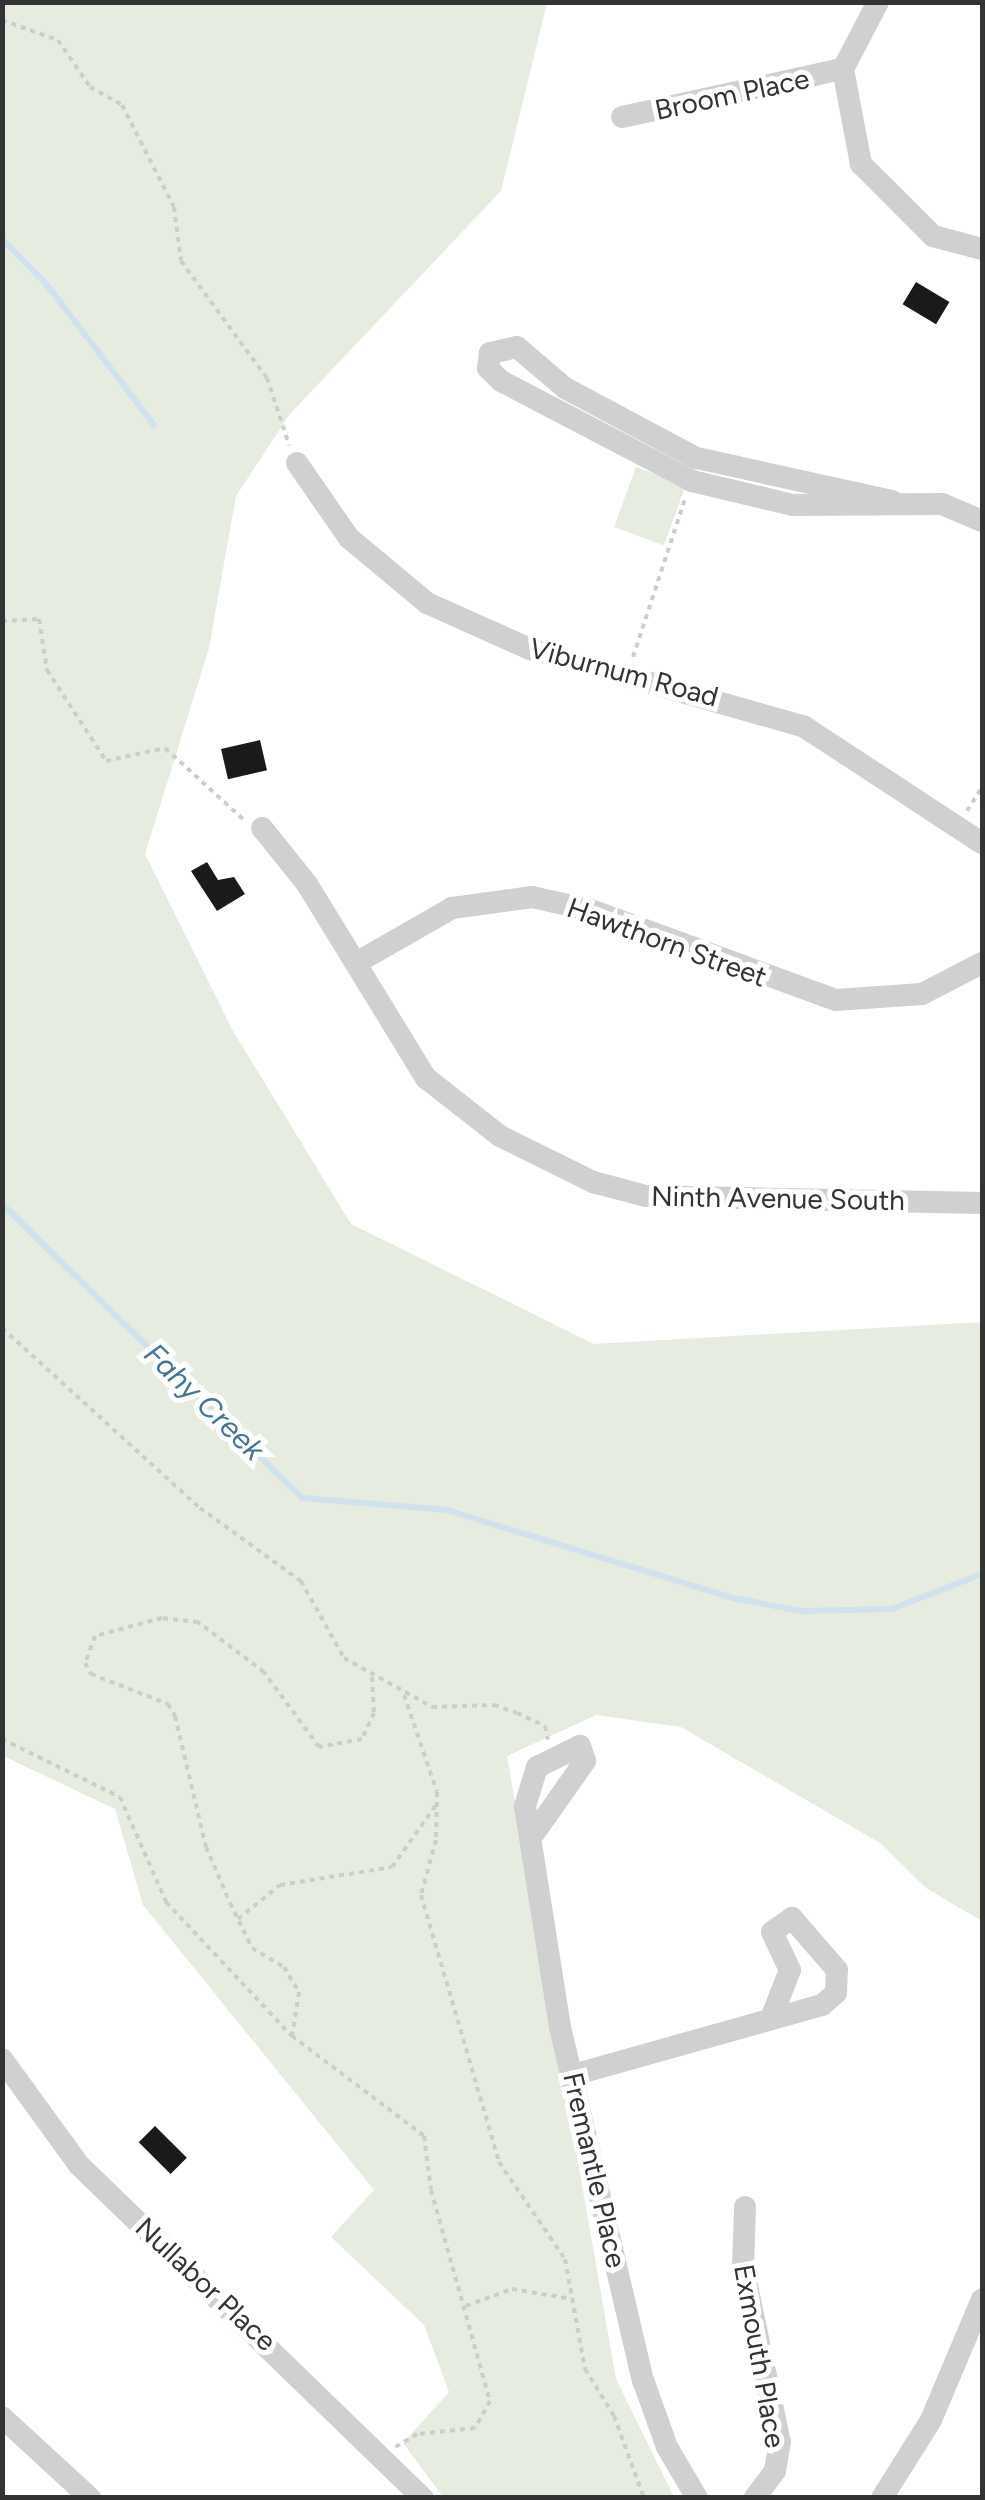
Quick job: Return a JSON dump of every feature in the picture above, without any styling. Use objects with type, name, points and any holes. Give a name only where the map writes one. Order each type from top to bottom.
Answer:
[{"type":"street","points":[[878,2],[843,70],[856,149],[870,177],[934,236],[982,249]]},
{"type":"street","name":"Broom Place","points":[[622,117],[843,70]]},
{"type":"street","points":[[892,502],[879,508],[794,505],[692,481],[501,381],[488,368],[490,353],[516,347],[565,388],[696,458],[892,502],[942,504],[982,522]]},
{"type":"street","name":"Viburnum Road","points":[[297,463],[348,538],[427,603],[530,649],[803,726],[982,843]]},
{"type":"street","name":"Ninth Avenue South","points":[[262,828],[356,963],[407,1050],[452,1103],[592,1182],[683,1199],[982,1203]]},
{"type":"street","name":"Hawthorn Street","points":[[356,963],[452,908],[532,896],[591,910],[836,1000],[922,994],[982,963]]},
{"type":"street","points":[[535,1832],[585,1761],[573,1744],[551,1754]]},
{"type":"street","name":"Fremantle Place","points":[[551,1754],[528,1780],[525,1806],[535,1832],[574,2075],[648,2397],[696,2498]]},
{"type":"street","points":[[574,2075],[822,2005],[837,1987],[823,1946],[792,1918],[772,1932],[790,1970],[772,2016]]},
{"type":"street","name":"Nullabor Place","points":[[2,2058],[79,2165],[384,2453],[423,2498]]},
{"type":"street","name":"Exmouth Place","points":[[745,2207],[743,2267],[780,2442],[775,2471],[755,2498]]},
{"type":"street","points":[[882,2498],[931,2420],[982,2299]]},
{"type":"street","points":[[2,2416],[90,2498]]},
{"type":"path","points":[[2,20],[58,40],[90,87],[122,105],[174,207],[181,261],[267,378],[297,463]]},
{"type":"path","points":[[627,675],[692,481]]},
{"type":"path","points":[[2,621],[39,619],[47,670],[106,761],[165,748],[262,828]]},
{"type":"path","points":[[957,828],[982,787]]},
{"type":"path","points":[[2,1328],[200,1508],[301,1581],[344,1658],[372,1677],[432,1706],[494,1706],[545,1726],[551,1754]]},
{"type":"path","points":[[292,2036],[299,1992],[284,1967],[252,1948],[238,1919],[206,1847],[175,1716],[168,1704],[91,1674],[86,1652],[96,1636],[162,1618],[198,1622],[264,1672],[318,1747],[362,1738],[374,1713],[372,1677]]},
{"type":"path","points":[[404,1694],[424,1742],[437,1804],[421,1895],[499,2162],[565,2259],[585,2369],[614,2416],[644,2498]]},
{"type":"path","points":[[2,1739],[112,1788],[128,1808],[166,1902],[292,2036],[424,2136],[431,2190],[490,2400],[475,2428],[416,2434],[384,2453]]},
{"type":"path","points":[[238,1919],[280,1885],[392,1868],[437,1804]]},
{"type":"path","points":[[466,2306],[512,2289],[572,2299]]},
{"type":"shaded area","points":[[3,3],[547,3],[501,191],[290,414],[236,496],[209,648],[145,854],[233,1031],[351,1224],[594,1344],[982,1322],[982,1921],[926,1888],[880,1843],[681,1727],[596,1715],[507,1756],[616,2379],[674,2497],[443,2497],[403,2443],[449,2392],[424,2325],[331,2237],[374,2190],[143,1905],[115,1809],[3,1756]]},
{"type":"shaded area","points":[[636,467],[686,485],[664,545],[614,527]]},
{"type":"building","points":[[916,282],[949,302],[936,324],[903,304]]},
{"type":"building","points":[[260,740],[267,770],[228,779],[221,749]]},
{"type":"building","points":[[207,862],[218,880],[234,877],[245,894],[217,911],[191,871]]},
{"type":"building","points":[[155,2126],[187,2158],[171,2174],[139,2142]]},
{"type":"waterway","points":[[2,239],[48,286],[154,425]]},
{"type":"waterway","name":"Fahy Creek","points":[[2,1204],[302,1498],[447,1510],[733,1598],[802,1611],[892,1609],[982,1574]]}]
